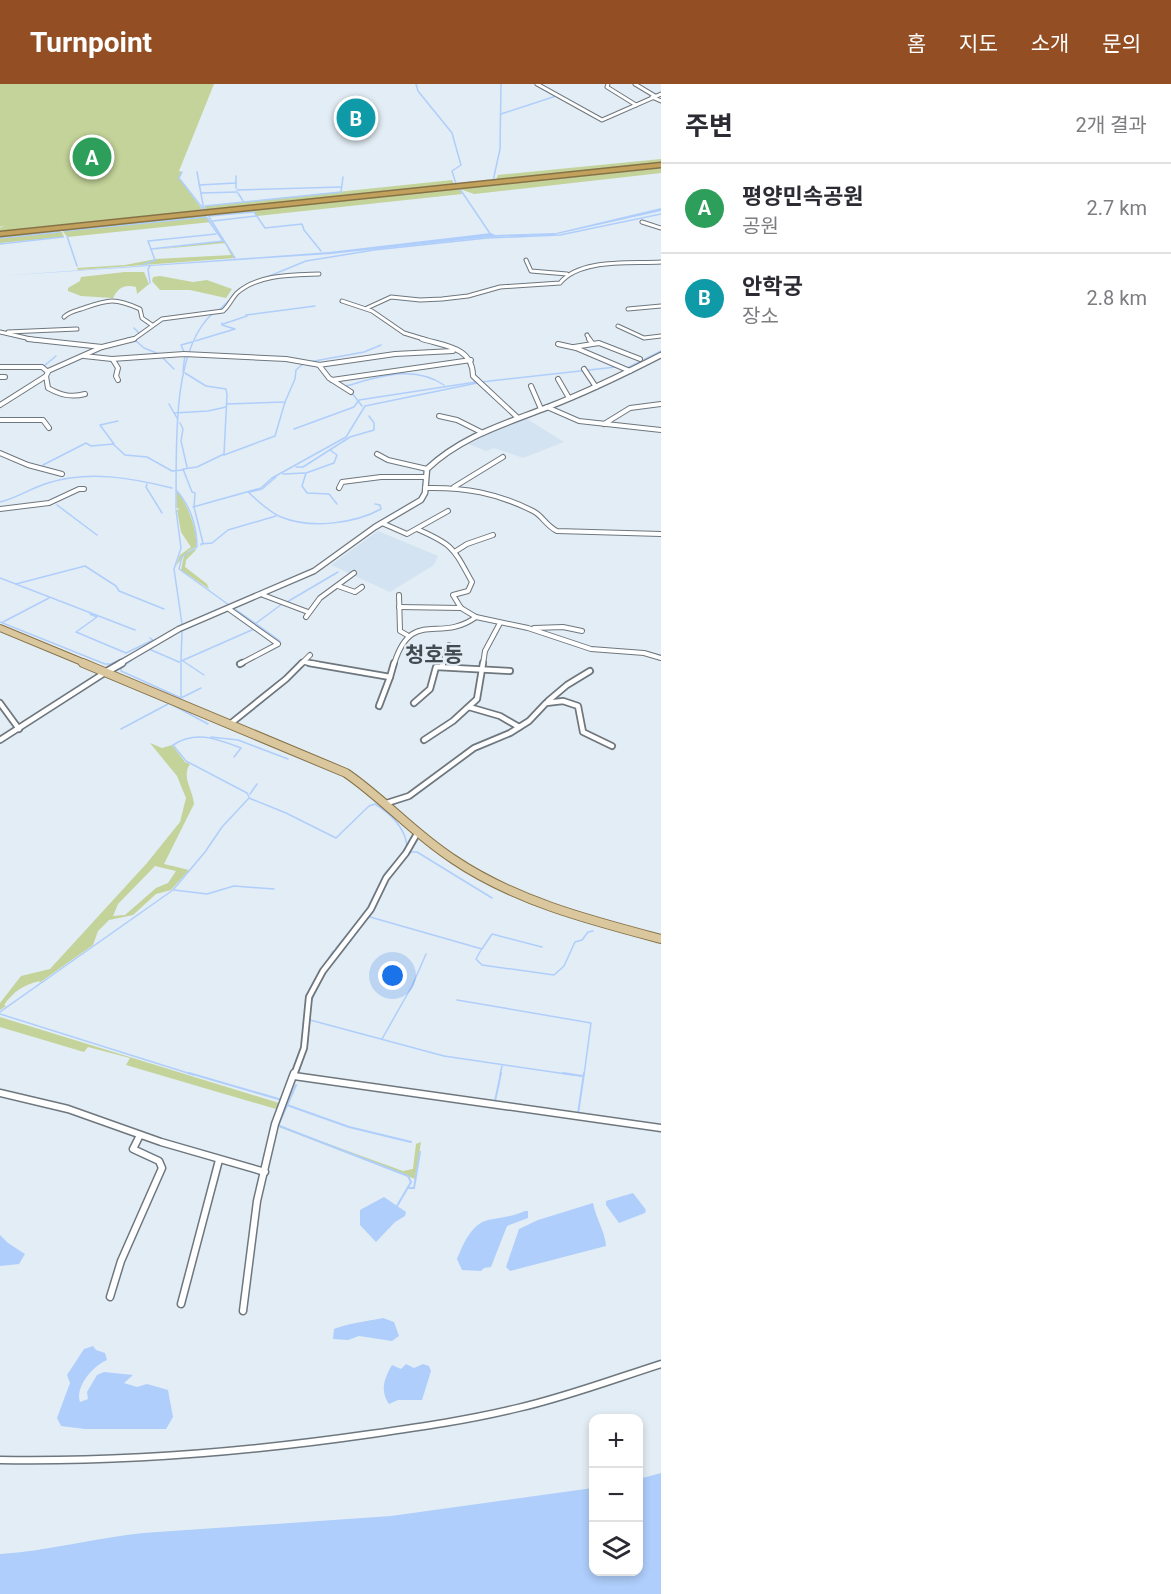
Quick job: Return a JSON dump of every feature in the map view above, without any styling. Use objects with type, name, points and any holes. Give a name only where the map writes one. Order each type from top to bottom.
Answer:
[{"type":"highway","points":[[0,235],[660,165]]},
{"type":"main road","points":[[0,628],[346,772],[387,803],[431,844],[462,865],[527,898],[562,911],[661,939]]},
{"type":"street","points":[[537,84],[566,98],[602,120],[661,94]]},
{"type":"street","points":[[608,84],[608,87],[636,105]]},
{"type":"street","points":[[635,84],[661,100]]},
{"type":"street","points":[[642,222],[661,228]]},
{"type":"street","points":[[526,260],[531,271],[567,274]]},
{"type":"street","points":[[367,308],[391,297],[420,300],[442,299],[468,296],[500,287],[551,285],[563,281],[567,274],[579,267],[661,262]]},
{"type":"street","points":[[0,405],[46,376],[48,371],[102,347],[134,339],[152,325],[170,317],[223,311],[227,309],[238,292],[272,278],[319,274]]},
{"type":"street","points":[[64,317],[68,312],[97,301],[113,298],[140,309],[142,318],[152,325]]},
{"type":"street","points":[[342,301],[367,308],[404,333],[465,353],[471,360],[473,376],[517,417]]},
{"type":"street","points":[[628,309],[661,306]]},
{"type":"street","points":[[618,326],[644,338],[661,336]]},
{"type":"street","points":[[2,332],[76,329]]},
{"type":"street","points":[[2,332],[32,340],[102,347]]},
{"type":"street","points":[[587,335],[592,343]]},
{"type":"street","points":[[571,347],[600,343],[640,359]]},
{"type":"street","points":[[558,344],[630,371]]},
{"type":"street","points":[[84,356],[97,360],[113,360],[172,354],[299,360],[320,365],[404,353],[458,351]]},
{"type":"street","points":[[0,740],[156,641],[263,595],[327,563],[382,523],[421,500],[427,470],[456,445],[496,429],[517,417],[596,387],[661,355]]},
{"type":"street","points":[[113,360],[118,368],[116,376],[118,380]]},
{"type":"street","points":[[332,380],[471,360]]},
{"type":"street","points":[[320,365],[323,373],[351,393]]},
{"type":"street","points":[[0,367],[42,367],[48,371]]},
{"type":"street","points":[[584,369],[596,387]]},
{"type":"street","points":[[46,376],[48,388],[52,391],[72,398],[85,394]]},
{"type":"street","points":[[558,379],[569,398]]},
{"type":"street","points":[[531,386],[541,409]]},
{"type":"street","points":[[604,424],[630,408],[661,404]]},
{"type":"street","points":[[547,407],[571,419],[661,430]]},
{"type":"street","points":[[439,416],[460,421],[483,433]]},
{"type":"street","points":[[0,420],[43,420],[50,428]]},
{"type":"street","points":[[0,453],[28,465],[62,474]]},
{"type":"street","points":[[378,454],[388,460],[427,470]]},
{"type":"street","points":[[454,487],[503,457]]},
{"type":"street","points":[[334,484],[381,477],[425,477]]},
{"type":"street","points":[[339,488],[342,482]]},
{"type":"street","points":[[425,488],[454,487],[509,500],[536,512],[550,528],[557,531],[661,534]]},
{"type":"street","points":[[0,509],[49,503],[84,489]]},
{"type":"street","points":[[382,523],[407,534],[448,511]]},
{"type":"street","points":[[417,529],[442,540],[456,551],[472,582],[468,591],[453,595],[454,601],[476,617],[528,628],[564,639],[583,648],[644,652],[661,658]]},
{"type":"street","points":[[456,551],[467,544],[493,535]]},
{"type":"street","points":[[263,595],[307,614],[354,573]]},
{"type":"street","points":[[338,586],[355,592],[362,586]]},
{"type":"street","points":[[399,595],[400,631],[407,635],[426,629],[457,629],[476,617]]},
{"type":"street","points":[[399,607],[461,608]]},
{"type":"street","points":[[230,609],[278,644],[240,664]]},
{"type":"street","points":[[424,740],[453,721],[479,694],[485,651],[500,623]]},
{"type":"street","points":[[528,628],[563,627],[582,631]]},
{"type":"street","points":[[379,706],[407,635]]},
{"type":"street","points":[[442,666],[449,645]]},
{"type":"street","points":[[230,724],[286,679],[310,655]]},
{"type":"street","points":[[304,662],[390,677]]},
{"type":"street","points":[[414,703],[430,689],[434,668],[442,666],[510,671]]},
{"type":"street","points":[[387,803],[409,796],[474,748],[502,738],[529,721],[567,685],[590,671]]},
{"type":"street","points":[[546,703],[552,701],[573,703],[580,711],[583,732],[612,746]]},
{"type":"street","points":[[0,703],[19,729]]},
{"type":"street","points":[[468,707],[500,716],[519,727]]},
{"type":"street","points":[[243,1311],[257,1201],[275,1124],[304,1048],[308,1003],[313,989],[337,950],[371,909],[386,878],[406,853],[418,832]]},
{"type":"street","points":[[294,1076],[661,1128]]},
{"type":"street","points":[[0,1093],[68,1109],[140,1135],[265,1172]]},
{"type":"street","points":[[110,1297],[121,1261],[162,1168],[159,1161],[133,1149],[140,1135]]},
{"type":"street","points":[[181,1304],[219,1160]]},
{"type":"street","points":[[0,1460],[71,1461],[188,1456],[303,1444],[458,1421],[520,1408],[661,1364]]},
{"type":"shaded area","points":[[524,417],[564,442],[523,458],[494,448],[486,451],[468,444]]},
{"type":"shaded area","points":[[378,531],[438,556],[434,565],[390,592],[331,565]]},
{"type":"green space","points":[[0,84],[214,84],[179,171],[182,172],[179,178],[204,212],[0,233],[0,228],[5,225],[0,227]]},
{"type":"green space","points":[[661,159],[661,163],[496,180],[498,175]]},
{"type":"green space","points":[[661,168],[661,173],[474,194],[460,189],[462,194],[257,216],[254,212],[209,215]]},
{"type":"green space","points":[[452,180],[454,184],[204,210],[205,206]]},
{"type":"green space","points":[[206,215],[211,222],[68,237],[63,232],[64,230]]},
{"type":"green space","points":[[215,229],[225,243],[151,250],[223,241]]},
{"type":"green space","points":[[62,232],[64,237],[0,243],[0,237]]},
{"type":"green space","points":[[225,244],[235,258],[78,270],[77,268],[125,265],[156,259],[231,255]]},
{"type":"green space","points":[[144,272],[149,284],[137,294],[136,287],[122,288],[113,298],[81,296],[68,291],[68,288],[80,281],[81,277]]},
{"type":"green space","points":[[160,276],[193,282],[207,280],[232,289],[226,298],[190,290],[160,290],[152,281],[153,277]]},
{"type":"green space","points":[[177,491],[191,518],[195,533],[196,547],[187,552],[197,549],[186,560],[185,567],[207,584],[209,589],[181,570],[184,555],[176,566],[180,555],[191,547],[181,532],[177,510],[180,509],[177,508]]},
{"type":"green space","points":[[150,743],[162,748],[172,745],[185,762],[190,764],[187,779],[194,804],[164,864],[189,870],[171,890],[156,894],[133,915],[109,920],[98,931],[93,945],[39,983],[40,981],[19,989],[0,1010],[0,1003],[21,976],[50,969],[147,863],[180,822],[186,798],[177,776]],"holes":[[[155,866],[176,871],[168,883],[156,888],[125,915],[113,916],[118,904]]]},
{"type":"green space","points":[[0,1017],[279,1103],[276,1109],[126,1065],[130,1058],[88,1047],[84,1052],[0,1027]]},
{"type":"green space","points":[[279,1127],[403,1171],[413,1169],[416,1144],[421,1142],[415,1179]]},
{"type":"water","points":[[661,208],[661,211],[553,235],[490,237],[331,254],[0,276],[329,252],[491,233],[495,235],[556,233]]},
{"type":"water","points":[[633,1193],[646,1210],[645,1213],[619,1223],[606,1205],[606,1201]]},
{"type":"water","points":[[384,1197],[406,1212],[405,1216],[395,1222],[376,1242],[360,1225],[360,1210]]},
{"type":"water","points":[[593,1203],[606,1246],[510,1271],[506,1267],[519,1229],[538,1220]]},
{"type":"water","points":[[528,1211],[528,1218],[507,1226],[491,1267],[481,1271],[462,1270],[457,1259],[472,1230],[482,1222]]},
{"type":"water","points":[[0,1235],[25,1254],[19,1264],[0,1266]]},
{"type":"water","points":[[383,1318],[394,1322],[399,1336],[392,1341],[359,1336],[348,1340],[333,1339],[334,1329]]},
{"type":"water","points":[[93,1346],[96,1350],[105,1353],[107,1360],[86,1377],[80,1390],[80,1402],[88,1399],[87,1392],[97,1375],[104,1372],[133,1375],[124,1383],[137,1387],[147,1384],[168,1390],[173,1417],[166,1429],[85,1429],[61,1426],[57,1418],[70,1383],[67,1375],[84,1349]]},
{"type":"water","points":[[406,1364],[414,1368],[423,1364],[429,1366],[431,1371],[422,1400],[398,1400],[389,1404],[384,1389],[387,1375],[392,1365],[401,1369]]},
{"type":"water","points":[[661,1473],[661,1594],[0,1594],[0,1554],[143,1533],[391,1516],[589,1489],[589,1576],[643,1576],[643,1478]]},
{"type":"waterway","points":[[416,84],[418,91],[452,133],[461,165],[452,171],[456,184],[488,181]]},
{"type":"waterway","points":[[493,181],[500,149],[501,84]]},
{"type":"waterway","points":[[501,114],[556,96]]},
{"type":"waterway","points":[[182,172],[179,178],[204,210],[199,185]]},
{"type":"waterway","points":[[197,172],[199,185]]},
{"type":"waterway","points":[[236,176],[236,183]]},
{"type":"waterway","points":[[205,206],[341,192],[343,177]]},
{"type":"waterway","points":[[199,185],[236,183]]},
{"type":"waterway","points":[[236,183],[236,188]]},
{"type":"waterway","points":[[237,190],[341,187]]},
{"type":"waterway","points":[[460,189],[491,235]]},
{"type":"waterway","points":[[201,193],[237,192]]},
{"type":"waterway","points":[[238,193],[243,201]]},
{"type":"waterway","points":[[209,216],[254,212],[265,228],[302,224],[304,230],[321,251]]},
{"type":"waterway","points":[[267,277],[306,261],[374,250],[487,238],[560,235],[661,214]]},
{"type":"waterway","points":[[213,221],[256,216]]},
{"type":"waterway","points":[[64,231],[206,217],[223,241],[151,249]]},
{"type":"waterway","points":[[209,217],[235,258]]},
{"type":"waterway","points":[[0,238],[60,232]]},
{"type":"waterway","points":[[142,265],[155,260],[148,241],[216,234]]},
{"type":"waterway","points":[[67,236],[77,266]]},
{"type":"waterway","points":[[0,244],[63,237]]},
{"type":"waterway","points":[[150,266],[148,269],[150,283]]},
{"type":"waterway","points":[[219,310],[241,289]]},
{"type":"waterway","points":[[246,315],[315,306]]},
{"type":"waterway","points":[[178,413],[182,378],[189,353],[198,331],[212,314]]},
{"type":"waterway","points":[[223,324],[247,316]]},
{"type":"waterway","points":[[195,341],[235,329],[222,325],[222,323]]},
{"type":"waterway","points":[[134,328],[140,334]]},
{"type":"waterway","points":[[135,340],[144,348],[159,354]]},
{"type":"waterway","points":[[183,371],[185,354],[181,345],[192,342]]},
{"type":"waterway","points":[[309,362],[364,352],[381,345]]},
{"type":"waterway","points":[[627,368],[661,351]]},
{"type":"waterway","points":[[44,366],[56,356]]},
{"type":"waterway","points":[[162,357],[174,369]]},
{"type":"waterway","points":[[285,402],[295,379],[296,370],[304,363]]},
{"type":"waterway","points":[[481,382],[616,367]]},
{"type":"waterway","points":[[185,373],[206,386],[226,389],[227,395],[224,454],[197,467],[183,469],[192,492],[195,493],[194,507]]},
{"type":"waterway","points":[[346,386],[396,374],[420,375],[444,385]]},
{"type":"waterway","points":[[358,401],[476,382]]},
{"type":"waterway","points":[[194,507],[261,488],[272,478],[346,437],[365,406],[477,383]]},
{"type":"waterway","points":[[352,393],[358,401]]},
{"type":"waterway","points":[[294,429],[354,407],[358,401]]},
{"type":"waterway","points":[[358,401],[362,406]]},
{"type":"waterway","points":[[224,455],[275,436],[285,402]]},
{"type":"waterway","points":[[227,404],[285,402]]},
{"type":"waterway","points":[[169,404],[174,413]]},
{"type":"waterway","points":[[178,413],[208,411],[226,407]]},
{"type":"waterway","points":[[174,413],[177,418]]},
{"type":"waterway","points":[[174,413],[178,413]]},
{"type":"waterway","points":[[176,471],[178,413]]},
{"type":"waterway","points":[[296,467],[303,467],[350,437],[374,430],[374,423],[369,416]]},
{"type":"waterway","points":[[114,444],[100,425],[118,421]]},
{"type":"waterway","points":[[180,423],[183,429],[181,441],[187,467]]},
{"type":"waterway","points":[[43,465],[86,443],[91,446],[113,444],[125,455],[147,457],[172,471],[176,471]]},
{"type":"waterway","points":[[330,450],[337,455],[334,463],[306,473],[302,486],[307,493],[329,494],[337,504]]},
{"type":"waterway","points":[[176,471],[183,470]]},
{"type":"waterway","points":[[176,471],[176,490]]},
{"type":"waterway","points":[[283,474],[305,473]]},
{"type":"waterway","points":[[0,502],[48,483],[79,477],[110,477],[172,488]]},
{"type":"waterway","points":[[250,492],[262,489],[276,477]]},
{"type":"waterway","points":[[147,484],[146,487],[162,513]]},
{"type":"waterway","points":[[176,490],[176,508]]},
{"type":"waterway","points":[[176,490],[192,516],[197,547],[182,557],[179,569],[229,605]]},
{"type":"waterway","points":[[248,492],[277,515],[305,523],[332,523],[358,518],[381,509],[380,505],[375,504]]},
{"type":"waterway","points":[[57,505],[97,535]]},
{"type":"waterway","points":[[194,507],[202,544]]},
{"type":"waterway","points":[[176,510],[181,548],[174,569],[182,624]]},
{"type":"waterway","points":[[202,544],[212,543],[228,530],[276,516]]},
{"type":"waterway","points":[[16,584],[85,566],[116,586],[119,591],[164,609]]},
{"type":"waterway","points":[[287,602],[338,572]]},
{"type":"waterway","points":[[0,578],[135,630]]},
{"type":"waterway","points":[[3,622],[49,598]]},
{"type":"waterway","points":[[256,624],[282,604]]},
{"type":"waterway","points":[[235,609],[256,624]]},
{"type":"waterway","points":[[90,614],[97,617],[76,632],[126,653],[153,640],[150,638]]},
{"type":"waterway","points":[[0,622],[105,664],[111,664],[134,653]]},
{"type":"waterway","points":[[256,624],[280,641]]},
{"type":"waterway","points":[[149,649],[179,662],[254,629]]},
{"type":"waterway","points":[[181,660],[182,632]]},
{"type":"waterway","points":[[139,655],[121,668],[121,671],[181,698],[201,688]]},
{"type":"waterway","points":[[183,661],[204,675]]},
{"type":"waterway","points":[[181,663],[181,697]]},
{"type":"waterway","points":[[106,677],[169,703],[208,724]]},
{"type":"waterway","points":[[121,729],[168,704]]},
{"type":"waterway","points":[[211,737],[238,740],[288,759]]},
{"type":"waterway","points":[[234,757],[241,748],[215,739],[190,738],[173,745],[186,761],[247,793],[249,797]]},
{"type":"waterway","points":[[250,794],[257,784]]},
{"type":"waterway","points":[[0,1012],[173,890],[205,852],[222,827],[249,798],[286,813],[336,838],[369,806],[375,804],[396,822],[406,839],[407,846]]},
{"type":"waterway","points":[[406,856],[411,852],[417,852],[492,898]]},
{"type":"waterway","points":[[336,948],[365,913],[385,873],[402,855]]},
{"type":"waterway","points":[[357,931],[373,912],[390,876]]},
{"type":"waterway","points":[[174,890],[207,894],[234,886],[274,889]]},
{"type":"waterway","points":[[370,917],[482,949],[492,934],[542,947]]},
{"type":"waterway","points":[[481,950],[476,959],[482,965],[554,975],[564,966],[575,942],[582,940],[588,932],[593,931]]},
{"type":"waterway","points":[[302,1044],[306,997],[333,951]]},
{"type":"waterway","points":[[382,1039],[412,986],[426,954]]},
{"type":"waterway","points":[[317,987],[328,967]]},
{"type":"waterway","points":[[310,1006],[314,994]]},
{"type":"waterway","points":[[457,1000],[591,1023],[584,1075]]},
{"type":"waterway","points":[[298,1074],[308,1042],[310,1011]]},
{"type":"waterway","points":[[0,1014],[194,1075]]},
{"type":"waterway","points":[[310,1020],[444,1056],[573,1075]]},
{"type":"waterway","points":[[293,1070],[301,1048]]},
{"type":"waterway","points":[[500,1075],[502,1066]]},
{"type":"waterway","points":[[189,1073],[282,1100]]},
{"type":"waterway","points":[[495,1101],[501,1073]]},
{"type":"waterway","points":[[563,1073],[582,1076]]},
{"type":"waterway","points":[[578,1114],[584,1073]]},
{"type":"waterway","points":[[282,1113],[296,1078]]},
{"type":"waterway","points":[[287,1105],[296,1085]]},
{"type":"waterway","points":[[278,1125],[287,1105]]},
{"type":"waterway","points":[[287,1105],[349,1127],[411,1142]]},
{"type":"waterway","points":[[278,1125],[408,1176],[411,1182],[397,1206]]},
{"type":"waterway","points":[[409,1188],[414,1188],[420,1152]]},
{"type":"place","name":"안학궁","points":[[356,118]]},
{"type":"place","name":"평양민속공원","points":[[92,157]]},
{"type":"district","name":"청호동","points":[[434,655]]}]
